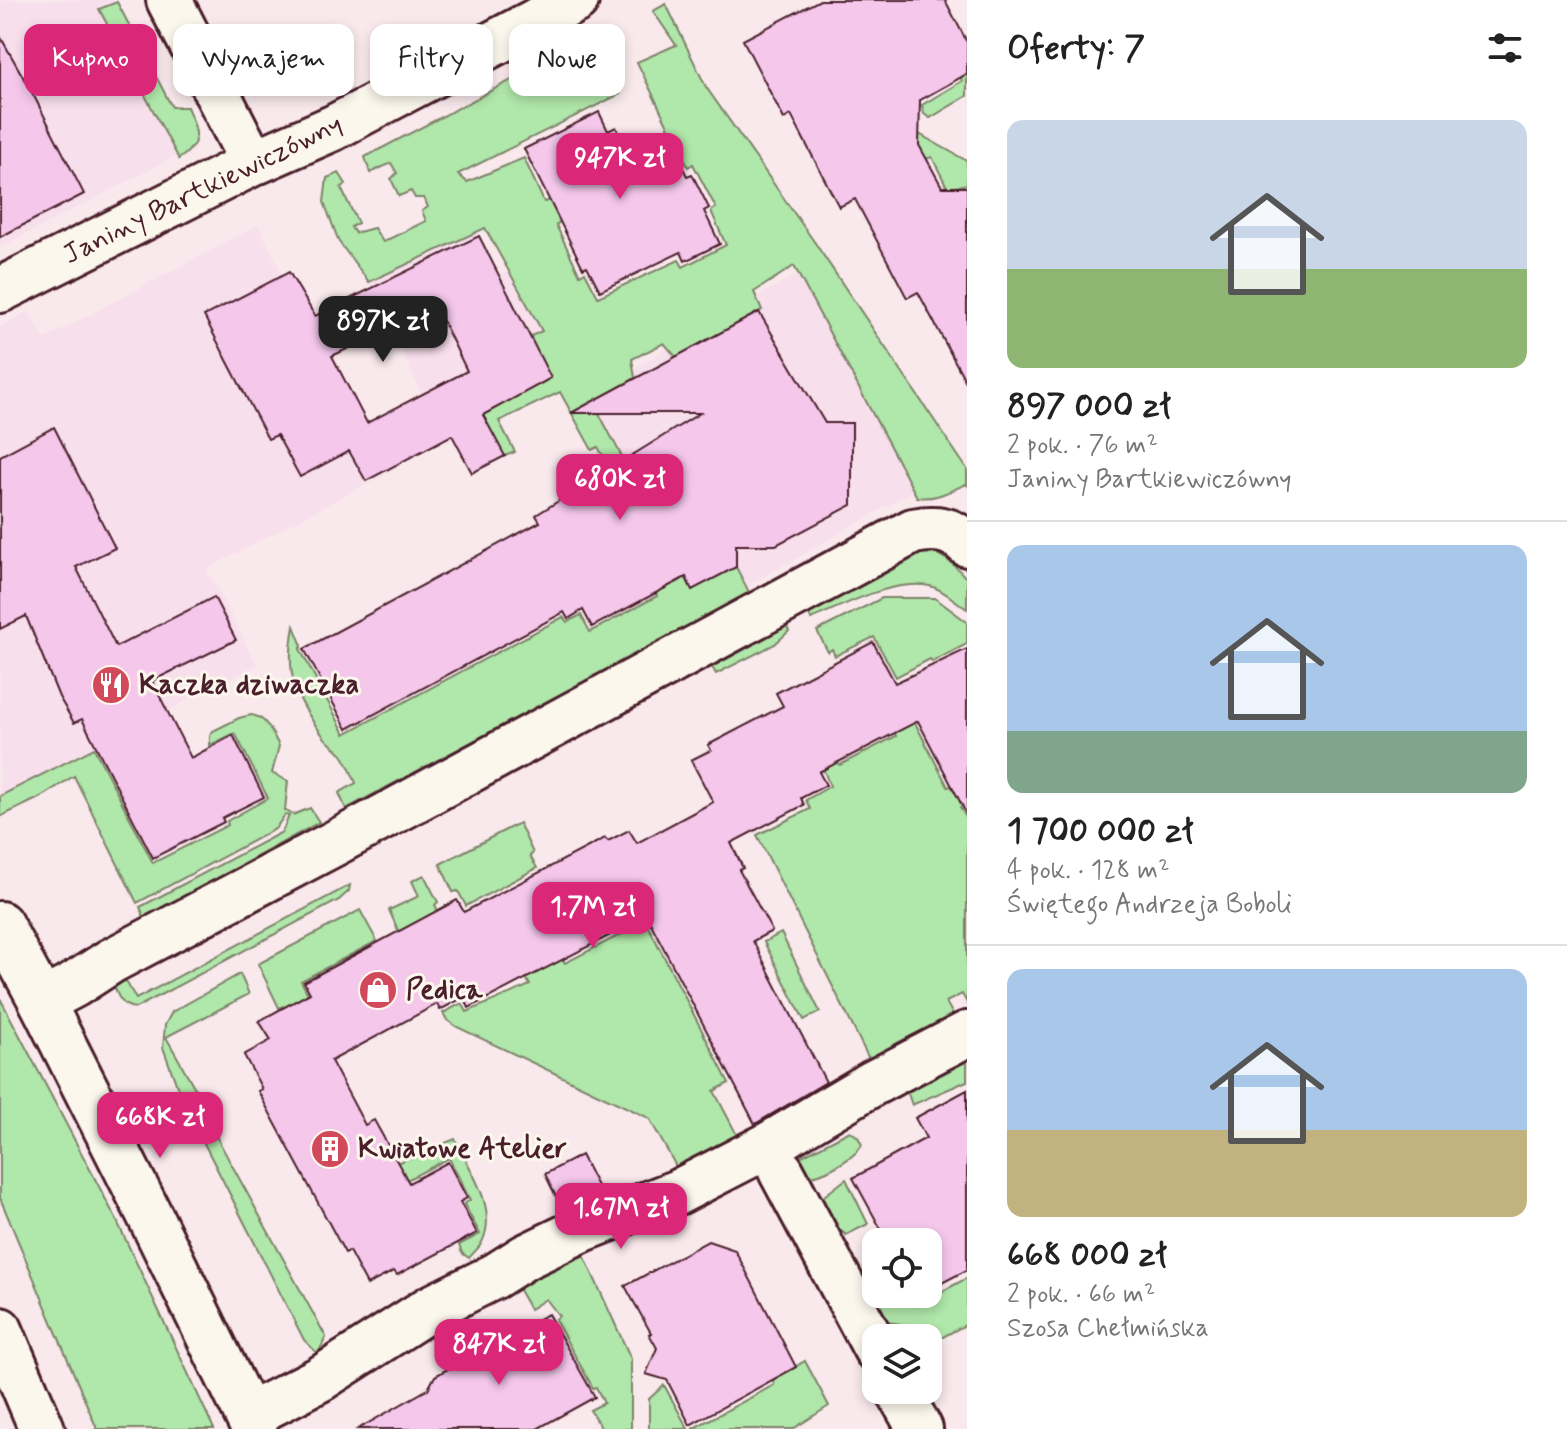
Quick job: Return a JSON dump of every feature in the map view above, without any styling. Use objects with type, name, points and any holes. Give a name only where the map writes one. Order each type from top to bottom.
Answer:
[{"type":"street","points":[[169,0],[253,163]]},
{"type":"street","name":"Janiny Bartkiewiczówny","points":[[0,290],[253,163],[333,128],[576,0]]},
{"type":"street","points":[[42,1002],[111,961],[913,531],[941,528],[967,544]]},
{"type":"street","points":[[0,924],[251,1422],[429,1309],[583,1229],[678,1192],[967,1034]]},
{"type":"street","points":[[781,1171],[863,1324]]},
{"type":"street","points":[[0,1330],[42,1429]]},
{"type":"street","points":[[906,1404],[920,1429]]},
{"type":"shaded area","points":[[0,0],[113,0],[126,24],[24,24],[24,96],[157,96],[157,83],[191,148],[0,248]]},
{"type":"shaded area","points":[[258,225],[283,275],[289,272],[292,277],[392,470],[207,569],[257,665],[0,796],[0,327],[29,311],[44,339]]},
{"type":"shaded area","points":[[477,232],[498,275],[509,271],[542,332],[530,337],[556,389],[445,444],[369,282]]},
{"type":"shaded area","points":[[799,273],[922,486],[697,615],[574,402]]},
{"type":"green space","points":[[117,2],[129,24],[107,24],[99,9]]},
{"type":"green space","points":[[666,4],[706,87],[967,469],[967,485],[936,496],[917,497],[794,266],[754,292],[762,310],[676,357],[664,343],[632,359],[635,378],[593,402],[692,590],[736,567],[750,594],[346,809],[339,793],[356,783],[344,758],[305,710],[294,685],[291,643],[294,626],[302,646],[300,649],[345,734],[563,617],[567,622],[581,615],[590,632],[657,596],[642,567],[641,523],[676,583],[681,580],[679,572],[626,497],[598,447],[592,450],[560,392],[499,421],[515,452],[505,456],[459,443],[529,337],[542,331],[485,228],[369,282],[339,242],[324,202],[327,178],[339,173],[346,184],[341,188],[358,223],[351,227],[355,233],[374,228],[383,242],[426,221],[422,211],[428,207],[424,198],[415,198],[411,191],[399,196],[391,179],[397,173],[391,163],[370,173],[365,157],[481,96],[493,96],[493,90],[509,81],[509,96],[616,96],[458,174],[467,182],[524,158],[544,202],[550,200],[561,221],[556,225],[580,275],[585,272],[598,297],[679,260],[683,267],[726,245],[711,211],[716,208],[693,164],[688,167],[637,62],[676,45],[653,11]]},
{"type":"green space","points":[[967,72],[967,96],[930,118],[924,114],[922,105],[962,81],[960,75]]},
{"type":"green space","points":[[157,78],[172,107],[187,107],[191,115],[195,141],[179,159],[145,96],[157,96]]},
{"type":"green space","points":[[907,134],[919,134],[967,161],[967,184],[948,189],[932,157],[907,165]]},
{"type":"green space","points":[[927,550],[949,562],[967,579],[967,609],[935,588],[915,585],[884,590],[811,619],[805,608],[902,553]]},
{"type":"green space","points":[[882,598],[935,598],[967,622],[967,644],[896,677],[874,637],[835,656],[832,649],[828,652],[817,631]]},
{"type":"green space","points":[[783,619],[789,631],[775,644],[716,674],[708,660]]},
{"type":"green space","points":[[251,715],[265,722],[279,746],[272,773],[288,781],[285,810],[293,815],[310,808],[319,822],[145,919],[140,907],[282,832],[289,816],[285,815],[275,829],[137,903],[74,776],[0,817],[0,796],[94,748],[153,863],[228,825],[227,821],[268,798],[235,733],[210,745],[213,731]]},
{"type":"green space","points":[[913,719],[948,787],[958,784],[967,803],[960,807],[967,819],[967,1003],[962,994],[946,1002],[957,1022],[872,1065],[757,835],[810,809],[806,800],[830,786],[822,766],[835,758],[840,765],[896,736],[892,728]]},
{"type":"green space","points":[[519,823],[537,868],[466,906],[458,891],[453,892],[440,864]]},
{"type":"green space","points":[[424,875],[438,902],[435,905],[442,918],[402,939],[389,910],[419,896],[412,881]]},
{"type":"green space","points":[[350,885],[349,891],[339,900],[136,1008],[122,1002],[116,992],[113,976],[123,976],[136,999]]},
{"type":"green space","points":[[360,910],[377,941],[301,981],[315,1007],[292,1021],[283,1006],[279,1008],[258,964]]},
{"type":"green space","points":[[640,910],[729,1083],[714,1091],[738,1137],[677,1168],[649,1118],[457,1027],[443,1013],[462,1003],[467,1012],[530,985],[521,970],[559,953],[565,963],[626,932],[622,922]]},
{"type":"green space","points":[[781,933],[820,1012],[804,1020],[764,942]]},
{"type":"green space","points":[[240,974],[249,994],[166,1037],[219,1131],[217,1138],[326,1337],[318,1354],[304,1340],[182,1100],[163,1047],[165,1025],[172,1012]]},
{"type":"green space","points":[[0,998],[116,1219],[214,1429],[97,1429],[0,1198]]},
{"type":"green space","points":[[967,1050],[967,1081],[912,1105],[905,1085]]},
{"type":"green space","points":[[850,1131],[862,1145],[858,1150],[827,1171],[804,1176],[799,1166],[800,1157]]},
{"type":"green space","points":[[455,1139],[480,1190],[487,1217],[481,1244],[469,1258],[462,1253],[459,1245],[480,1234],[464,1204],[470,1200],[449,1158],[403,1182],[394,1164]]},
{"type":"green space","points":[[846,1179],[868,1224],[846,1235],[826,1218],[821,1206],[824,1196]]},
{"type":"green space","points":[[582,1251],[631,1359],[631,1429],[602,1429],[590,1410],[604,1403],[555,1320],[559,1316],[546,1299],[530,1309],[516,1285]]},
{"type":"green space","points":[[967,1278],[967,1324],[942,1337],[942,1324],[887,1322],[878,1308],[942,1308],[942,1291]]},
{"type":"green space","points":[[805,1361],[829,1406],[793,1429],[692,1429],[774,1385],[773,1380]]},
{"type":"green space","points":[[664,1385],[688,1429],[649,1429],[649,1399]]},
{"type":"building","points":[[820,0],[945,0],[967,42],[967,74],[920,100],[919,145],[942,187],[967,187],[967,384],[918,292],[907,298],[855,199],[839,207],[791,115],[784,119],[743,40]]},
{"type":"building","points":[[0,36],[24,79],[24,96],[34,96],[84,194],[0,237]]},
{"type":"building","points":[[599,112],[608,131],[616,127],[628,152],[650,141],[660,161],[675,152],[687,176],[692,174],[709,208],[704,211],[720,244],[685,261],[681,252],[600,291],[587,266],[583,268],[524,149]]},
{"type":"building","points":[[479,236],[551,378],[483,415],[505,456],[472,473],[452,435],[366,481],[349,451],[300,477],[277,435],[268,439],[204,316],[289,272],[315,316]],"holes":[[[436,307],[467,371],[367,423],[332,356]]]},
{"type":"building","points":[[759,312],[825,423],[852,423],[852,505],[776,545],[736,545],[736,567],[692,590],[686,577],[592,627],[583,610],[568,619],[564,612],[347,729],[304,649],[540,522],[536,515],[700,413],[571,413]]},
{"type":"building","points":[[54,427],[115,548],[76,567],[116,647],[214,597],[236,640],[152,681],[191,758],[233,735],[264,797],[222,818],[224,822],[153,858],[82,719],[74,723],[59,697],[26,616],[0,629],[0,456]]},
{"type":"building","points":[[873,642],[895,683],[967,649],[967,815],[918,721],[819,772],[826,785],[801,798],[804,805],[731,843],[743,868],[739,870],[772,931],[753,941],[826,1082],[755,1124],[647,916],[469,1008],[464,997],[440,1010],[437,1004],[331,1061],[365,1125],[374,1120],[409,1183],[448,1162],[467,1198],[460,1202],[477,1233],[397,1275],[394,1271],[367,1285],[349,1251],[345,1253],[258,1091],[262,1089],[244,1055],[271,1040],[259,1021],[310,993],[304,982],[457,900],[464,912],[605,838],[608,841],[629,830],[637,843],[713,802],[691,760],[711,750],[708,745],[783,706],[776,693]]},
{"type":"building","points":[[967,1090],[967,1270],[942,1283],[942,1228],[880,1228],[853,1178],[926,1138],[915,1118]]},
{"type":"building","points":[[581,1155],[599,1190],[561,1207],[545,1174]]},
{"type":"building","points":[[708,1241],[735,1250],[796,1367],[690,1425],[667,1380],[646,1374],[657,1348],[625,1286]]},
{"type":"building","points":[[548,1314],[595,1397],[537,1429],[358,1429],[428,1389],[435,1376],[476,1351]]},
{"type":"place","name":"Kaczka dziwaczka","points":[[111,685]]},
{"type":"place","name":"Pedica","points":[[378,990]]},
{"type":"place","name":"Kwiatowe Atelier","points":[[330,1149]]}]
